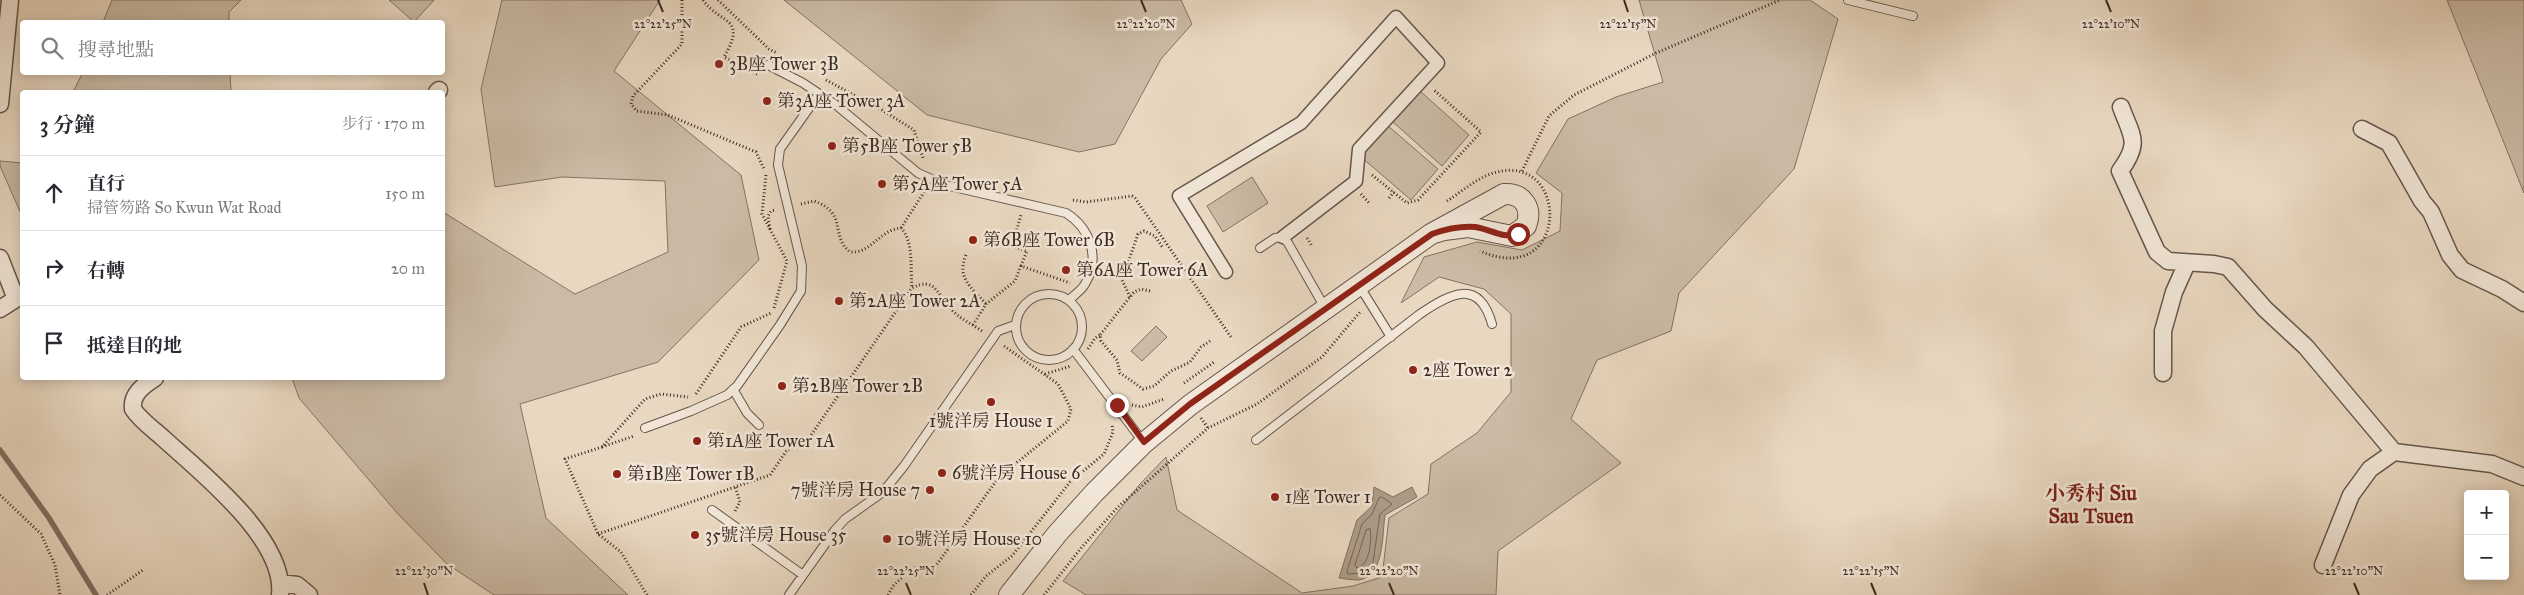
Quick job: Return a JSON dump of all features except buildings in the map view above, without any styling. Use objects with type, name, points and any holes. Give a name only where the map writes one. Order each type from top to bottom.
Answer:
[{"type":"street","points":[[0,104],[10,0]]},
{"type":"street","points":[[1226,272],[1178,196],[1301,123],[1396,18],[1438,63],[1359,149],[1356,182],[1283,237]]},
{"type":"street","points":[[2121,106],[2134,142],[2132,154],[2120,171],[2156,252],[2168,261],[2214,264],[2228,267],[2265,309],[2306,346],[2394,452]]},
{"type":"street","points":[[2362,129],[2389,143],[2422,201],[2431,212],[2450,255],[2462,270],[2502,288],[2524,303]]},
{"type":"street","points":[[1009,595],[1057,534],[1144,442],[1190,404],[1432,234]]},
{"type":"street","points":[[0,258],[20,297],[0,309]]},
{"type":"street","points":[[2163,373],[2164,331],[2174,292],[2187,263]]},
{"type":"street","points":[[152,380],[138,391],[133,399],[133,409],[219,490],[257,532],[277,567],[280,589],[297,585],[309,595]]},
{"type":"street","points":[[2323,565],[2351,495],[2370,469],[2394,452],[2492,464],[2524,477]]},
{"type":"lane","points":[[1848,0],[1913,16]]},
{"type":"lane","points":[[768,65],[819,94],[918,173],[945,185],[1066,213],[1078,221],[1086,229],[1092,259],[1089,274],[1082,288],[1069,300]]},
{"type":"lane","points":[[644,428],[691,411],[727,395],[780,325],[801,290],[802,266],[778,165],[780,149],[819,94]]},
{"type":"lane","points":[[1260,248],[1275,238],[1283,237],[1325,308]]},
{"type":"lane","points":[[1359,285],[1391,337]]},
{"type":"lane","points":[[1050,293],[1069,300],[1076,307],[1082,326],[1081,336],[1074,349],[1068,354],[1053,360],[1034,357],[1020,344],[1016,324],[1017,314],[1023,305],[1035,296],[1050,293]]},
{"type":"lane","points":[[1256,440],[1434,304],[1460,293],[1469,293],[1483,302],[1492,324]]},
{"type":"lane","points":[[789,595],[845,519],[883,492],[893,481],[998,330],[1016,324]]},
{"type":"lane","points":[[1074,349],[1144,442]]},
{"type":"lane","points":[[733,389],[747,413],[759,425]]},
{"type":"lane","points":[[712,510],[804,575]]},
{"type":"path","points":[[602,447],[644,399],[661,394],[691,397],[696,394],[741,327],[770,314],[787,262],[771,235],[762,214],[766,174],[756,152],[668,116],[637,111],[631,104],[633,96],[682,44],[682,0]]},
{"type":"path","points":[[703,0],[728,20],[732,28],[734,36],[724,57],[762,76],[768,65]]},
{"type":"path","points":[[718,0],[770,49],[786,58]]},
{"type":"path","points":[[1522,171],[1549,116],[1574,95],[1656,53],[1780,0]]},
{"type":"path","points":[[819,76],[882,110],[914,130],[920,153],[927,161]]},
{"type":"path","points":[[1358,163],[1407,203],[1418,200],[1481,132],[1423,80]]},
{"type":"path","points":[[1389,198],[1394,192]]},
{"type":"path","points":[[1064,198],[1086,202],[1132,196],[1135,198],[1232,337]]},
{"type":"path","points":[[771,235],[769,213],[814,201],[827,207],[837,218],[842,243],[850,252],[864,251],[885,232],[901,228],[916,204]]},
{"type":"path","points":[[973,325],[986,304],[1015,281],[1027,251],[1012,246],[1025,203]]},
{"type":"path","points":[[901,228],[909,242],[912,288]]},
{"type":"path","points":[[1130,297],[1122,280],[1138,234],[1144,231],[1152,234],[1163,248]]},
{"type":"path","points":[[966,255],[961,265],[962,272],[986,304]]},
{"type":"path","points":[[1021,266],[1082,288]]},
{"type":"path","points":[[598,534],[770,475],[790,448],[807,441],[912,288],[920,284],[927,284],[935,288],[955,313]]},
{"type":"path","points":[[888,595],[893,586],[912,568],[934,568],[954,542],[978,504],[1007,467],[1009,469],[1068,421],[1071,409],[1069,404],[1058,384],[1045,374],[1071,366],[1082,358],[1095,338],[1100,335],[1130,297],[1141,289],[1150,291]]},
{"type":"path","points":[[1100,335],[1101,341],[1116,360],[1120,373],[1142,389],[1154,386],[1171,371],[1190,362],[1201,347],[1210,341]]},
{"type":"path","points":[[644,428],[646,432],[565,460],[598,534],[622,552],[647,595]]},
{"type":"path","points":[[767,431],[764,436],[777,444],[782,439],[790,448]]},
{"type":"path","points":[[727,521],[740,502],[735,486]]},
{"type":"path","points":[[0,495],[41,534],[56,565],[60,595]]},
{"type":"path","points":[[107,595],[143,570]]},
{"type":"shaded area","points":[[112,0],[241,0],[229,12],[229,20],[104,20]]},
{"type":"shaded area","points":[[389,0],[434,0],[416,20],[412,20]]},
{"type":"shaded area","points":[[502,0],[660,0],[614,71],[741,175],[759,260],[658,362],[520,404],[546,518],[628,595],[494,595],[447,564],[398,514],[299,398],[293,380],[445,380],[445,213],[575,294],[668,252],[665,181],[562,177],[495,187],[481,89]]},
{"type":"shaded area","points":[[784,0],[1181,0],[1192,24],[1161,59],[1115,144],[1079,152],[927,115]]},
{"type":"shaded area","points":[[1639,0],[1810,0],[1838,19],[1794,169],[1679,293],[1671,331],[1597,360],[1571,419],[1621,463],[1498,551],[1496,595],[1086,595],[1063,581],[1140,484],[1166,457],[1177,510],[1302,593],[1353,586],[1382,577],[1389,518],[1428,494],[1431,464],[1477,433],[1511,392],[1511,314],[1484,289],[1439,277],[1401,303],[1424,257],[1477,242],[1522,250],[1560,231],[1562,193],[1536,173],[1568,119],[1616,97],[1663,82]]},
{"type":"shaded area","points":[[2447,0],[2524,0],[2524,193]]},
{"type":"shaded area","points":[[82,75],[230,75],[231,90],[74,90]]},
{"type":"shaded area","points":[[1419,90],[1469,135],[1442,166],[1392,121]]},
{"type":"shaded area","points":[[1387,125],[1438,169],[1411,200],[1360,156]]},
{"type":"shaded area","points":[[0,161],[20,163],[20,211],[0,166]]},
{"type":"shaded area","points":[[1252,177],[1268,203],[1223,232],[1207,206]]},
{"type":"shaded area","points":[[1156,326],[1167,337],[1142,361],[1131,351]]},
{"type":"water","points":[[1374,487],[1393,497],[1412,487],[1417,497],[1385,515],[1381,553],[1374,571],[1367,577],[1359,580],[1339,578],[1357,520],[1372,506]]},
{"type":"waterway","points":[[0,450],[49,518],[96,595]]},
{"type":"place","name":"3B座 Tower 3B","points":[[719,64]]},
{"type":"place","name":"第3A座 Tower 3A","points":[[767,101]]},
{"type":"place","name":"第5B座 Tower 5B","points":[[832,146]]},
{"type":"place","name":"第5A座 Tower 5A","points":[[882,184]]},
{"type":"place","name":"第6B座 Tower 6B","points":[[973,240]]},
{"type":"place","name":"第6A座 Tower 6A","points":[[1066,270]]},
{"type":"place","name":"第2A座 Tower 2A","points":[[839,301]]},
{"type":"place","name":"2座 Tower 2","points":[[1413,370]]},
{"type":"place","name":"第2B座 Tower 2B","points":[[782,386]]},
{"type":"place","name":"1號洋房 House 1","points":[[991,402]]},
{"type":"place","name":"第1A座 Tower 1A","points":[[697,441]]},
{"type":"place","name":"6號洋房 House 6","points":[[942,473]]},
{"type":"place","name":"第1B座 Tower 1B","points":[[617,474]]},
{"type":"place","name":"7號洋房 House 7","points":[[930,490]]},
{"type":"place","name":"1座 Tower 1","points":[[1275,497]]},
{"type":"place","name":"35號洋房 House 35","points":[[695,535]]},
{"type":"place","name":"10號洋房 House 10","points":[[887,539]]},
{"type":"district","name":"小秀村 Siu Sau Tsuen","points":[[2091,504]]},
{"type":"route","points":[[1117,405],[1144,442],[1190,404],[1432,234],[1456,228],[1476,227],[1506,236],[1518,234]]}]
